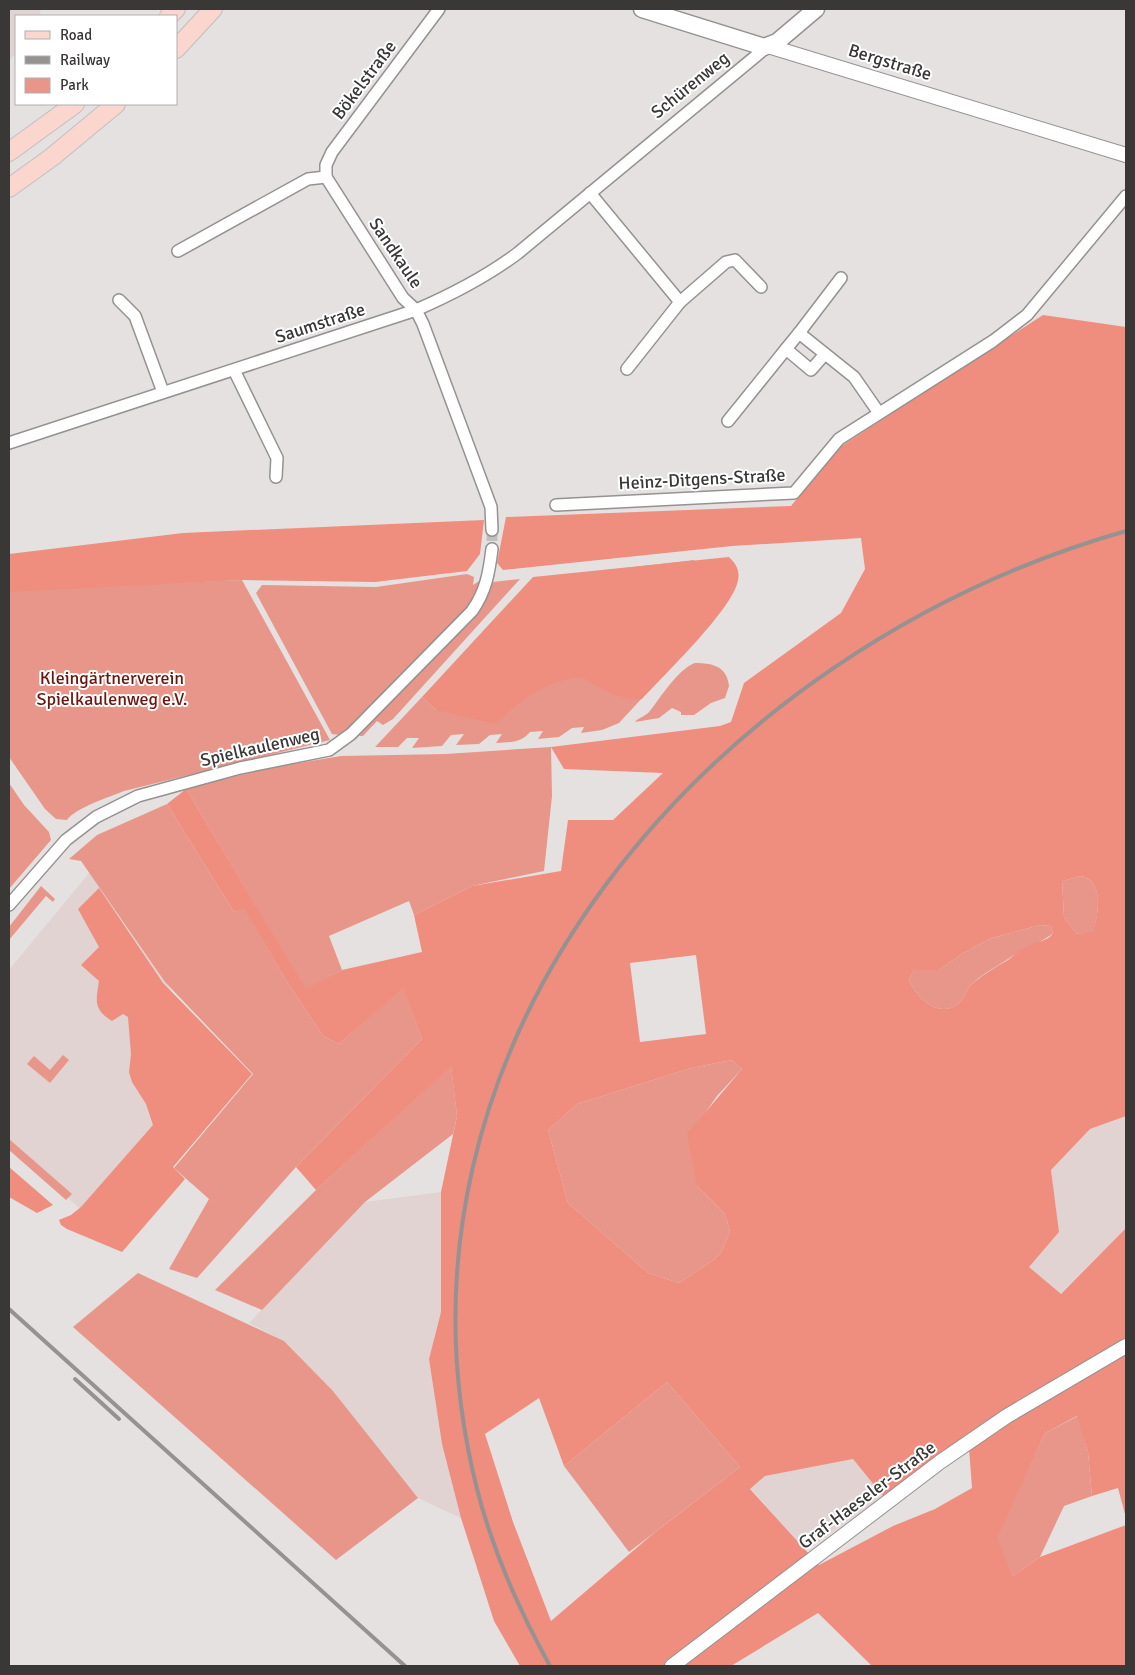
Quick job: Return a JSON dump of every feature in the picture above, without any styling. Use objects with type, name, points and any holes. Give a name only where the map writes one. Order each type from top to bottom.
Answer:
[{"type":"main road","points":[[178,47],[213,9]]},
{"type":"main road","name":"Bergstraße","points":[[642,9],[768,46]]},
{"type":"main road","name":"Schürenweg","points":[[768,46],[777,42],[816,9]]},
{"type":"main road","points":[[9,152],[74,105]]},
{"type":"main road","points":[[9,188],[52,157],[115,105]]},
{"type":"street","name":"Bökelstraße","points":[[326,177],[326,165],[332,152],[439,9]]},
{"type":"street","name":"Bergstraße","points":[[768,46],[1126,155]]},
{"type":"street","name":"Schürenweg","points":[[416,310],[458,292],[491,273],[768,46]]},
{"type":"street","points":[[178,251],[308,179],[326,177]]},
{"type":"street","name":"Sandkaule","points":[[326,177],[403,298],[416,310],[491,507],[492,530]]},
{"type":"street","points":[[590,193],[680,302]]},
{"type":"street","name":"Heinz-Ditgens-Straße","points":[[556,505],[794,493],[839,439],[993,341],[1027,315],[1126,196]]},
{"type":"street","points":[[627,369],[680,302],[726,262],[735,260],[761,287]]},
{"type":"street","points":[[728,421],[841,278]]},
{"type":"street","points":[[119,300],[135,316],[162,392]]},
{"type":"street","name":"Saumstraße","points":[[9,443],[416,310]]},
{"type":"street","points":[[799,333],[854,377],[879,413]]},
{"type":"street","points":[[786,350],[812,370],[824,354]]},
{"type":"street","points":[[234,370],[277,458],[276,477]]},
{"type":"street","name":"Spielkaulenweg","points":[[9,905],[66,840],[96,816],[138,796],[240,768],[329,750],[351,734],[476,605],[484,592],[489,578],[492,549]]},
{"type":"street","name":"Graf-Haeseler-Straße","points":[[672,1666],[940,1462],[1007,1416],[1126,1346]]},
{"type":"street","name":"Graf-Haeseler-Straße","points":[[1092,1365],[1126,1356]]},
{"type":"shaded area","points":[[9,9],[41,9],[39,15],[15,15],[15,55],[9,60]]},
{"type":"shaded area","points":[[1043,315],[1126,327],[1126,1116],[1090,1129],[1051,1170],[1059,1232],[1029,1267],[1061,1294],[1126,1228],[1126,1518],[1118,1488],[1092,1496],[1088,1452],[1077,1416],[1045,1433],[997,1538],[1013,1576],[1040,1557],[1126,1525],[1126,1666],[872,1666],[818,1613],[731,1666],[520,1666],[494,1621],[461,1518],[442,1444],[429,1359],[441,1312],[441,1192],[457,1116],[451,1066],[316,1190],[296,1167],[422,1039],[403,988],[339,1044],[323,1036],[286,980],[244,908],[234,912],[167,804],[186,789],[306,989],[342,970],[422,952],[414,915],[472,886],[561,871],[568,820],[613,820],[663,773],[564,769],[551,747],[720,726],[731,722],[744,683],[841,613],[865,569],[861,538],[732,546],[503,570],[497,563],[506,517],[791,506],[837,449]],"holes":[[[1081,876],[1089,879],[1094,884],[1097,891],[1098,908],[1093,932],[1077,934],[1064,917],[1062,881]],[[1040,925],[1051,926],[1053,933],[1048,938],[1030,945],[978,979],[970,986],[957,1005],[942,1009],[928,1004],[917,993],[909,980],[914,970],[939,970],[963,953],[992,938]],[[696,955],[706,1034],[640,1042],[630,963]],[[732,1060],[742,1069],[687,1134],[697,1186],[725,1214],[730,1231],[721,1253],[679,1283],[648,1273],[568,1203],[548,1130],[577,1104],[691,1068]],[[667,1382],[740,1467],[654,1533],[551,1621],[513,1522],[485,1434],[539,1398],[564,1466]],[[968,1435],[972,1488],[935,1509],[893,1526],[819,1565],[750,1489],[765,1476],[853,1459],[883,1496]]]},
{"type":"shaded area","points":[[484,520],[480,554],[467,571],[375,582],[242,580],[9,592],[9,554],[183,533]]},
{"type":"shaded area","points":[[729,557],[738,570],[738,580],[734,592],[711,624],[681,659],[642,699],[619,696],[580,677],[559,681],[539,690],[520,702],[495,724],[436,710],[422,697],[533,577]]},
{"type":"shaded area","points":[[90,872],[222,1065],[82,1210],[9,1148],[9,970]]},
{"type":"shaded area","points":[[99,888],[163,983],[252,1074],[173,1167],[185,1179],[122,1252],[67,1229],[61,1225],[59,1220],[71,1215],[81,1207],[153,1125],[146,1104],[132,1082],[129,1072],[131,1054],[128,1017],[123,1014],[112,1021],[106,1017],[97,1004],[99,981],[81,965],[99,947],[78,909]]},
{"type":"shaded area","points":[[1126,1116],[1126,1228],[1060,1294],[1029,1267],[1059,1232],[1051,1170],[1090,1129]]},
{"type":"shaded area","points":[[9,1167],[53,1205],[37,1213],[9,1197]]},
{"type":"shaded area","points":[[441,1192],[441,1312],[429,1359],[442,1444],[461,1518],[418,1498],[333,1391],[284,1341],[249,1323],[365,1202]]},
{"type":"shaded area","points":[[853,1459],[883,1496],[806,1551],[750,1488],[765,1476]]},
{"type":"green space","points":[[694,560],[708,627],[619,723],[602,730],[581,733],[584,727],[572,728],[559,737],[538,739],[543,731],[530,732],[527,736],[511,742],[496,743],[502,734],[490,735],[479,744],[456,745],[464,734],[451,735],[442,746],[412,748],[419,738],[407,738],[398,747],[375,747],[422,697],[436,710],[564,575]]},
{"type":"green space","points":[[467,574],[474,577],[473,585],[484,578],[472,603],[351,727],[340,735],[332,734],[256,593],[262,585],[376,587]]},
{"type":"green space","points":[[520,579],[393,719],[383,725],[377,721],[363,736],[359,736],[483,603],[493,582]]},
{"type":"green space","name":"Kleingärtnerverein Spielkaulenweg e.V.","points":[[242,580],[330,740],[124,791],[77,811],[67,820],[56,819],[45,809],[9,757],[9,590]]},
{"type":"green space","points":[[695,663],[713,665],[722,670],[728,679],[729,686],[725,698],[711,703],[694,715],[681,715],[681,712],[672,708],[659,718],[635,722],[650,711],[670,684],[683,671]]},
{"type":"green space","points":[[551,747],[552,796],[544,871],[472,886],[414,915],[409,901],[329,936],[342,970],[306,990],[186,789],[263,769],[341,756],[446,754]]},
{"type":"green space","points":[[9,783],[24,805],[49,832],[51,840],[9,889]]},
{"type":"green space","points":[[167,804],[234,912],[244,907],[286,980],[323,1036],[339,1044],[403,987],[422,1039],[296,1167],[197,1278],[169,1269],[209,1199],[174,1168],[253,1074],[165,982],[81,861],[69,859],[97,835]]},
{"type":"green space","points":[[1081,876],[1089,879],[1097,891],[1098,908],[1093,933],[1077,934],[1064,917],[1062,881]]},
{"type":"green space","points":[[41,886],[55,899],[53,902],[46,896],[9,940],[9,927]]},
{"type":"green space","points":[[1040,925],[1051,926],[1053,933],[979,978],[970,986],[957,1005],[942,1009],[928,1004],[917,993],[909,980],[914,970],[939,970],[963,953],[992,938]]},
{"type":"green space","points":[[63,1055],[69,1060],[50,1083],[27,1064],[34,1056],[50,1070]]},
{"type":"green space","points":[[732,1060],[742,1069],[717,1096],[705,1113],[697,1186],[725,1214],[730,1231],[721,1253],[679,1283],[648,1273],[568,1203],[548,1130],[577,1104],[691,1068]]},
{"type":"green space","points":[[451,1065],[457,1116],[453,1134],[365,1202],[262,1310],[215,1290],[316,1190]]},
{"type":"green space","points":[[9,1139],[72,1194],[66,1200],[9,1150]]},
{"type":"green space","points":[[138,1273],[284,1341],[333,1391],[418,1498],[336,1560],[73,1327]]},
{"type":"green space","points":[[667,1382],[740,1467],[629,1552],[564,1466]]},
{"type":"green space","points":[[1078,1416],[1088,1452],[1092,1496],[1064,1506],[1040,1557],[1013,1576],[996,1538],[1045,1433]]},
{"type":"tunnel","points":[[492,530],[492,549]]},
{"type":"railway","points":[[550,1666],[508,1580],[483,1512],[477,1489],[456,1324],[473,1167],[524,1020],[605,886],[710,768],[835,667],[975,587],[1126,531]]},
{"type":"railway","points":[[9,1309],[405,1666]]},
{"type":"railway","points":[[75,1379],[119,1419]]}]
